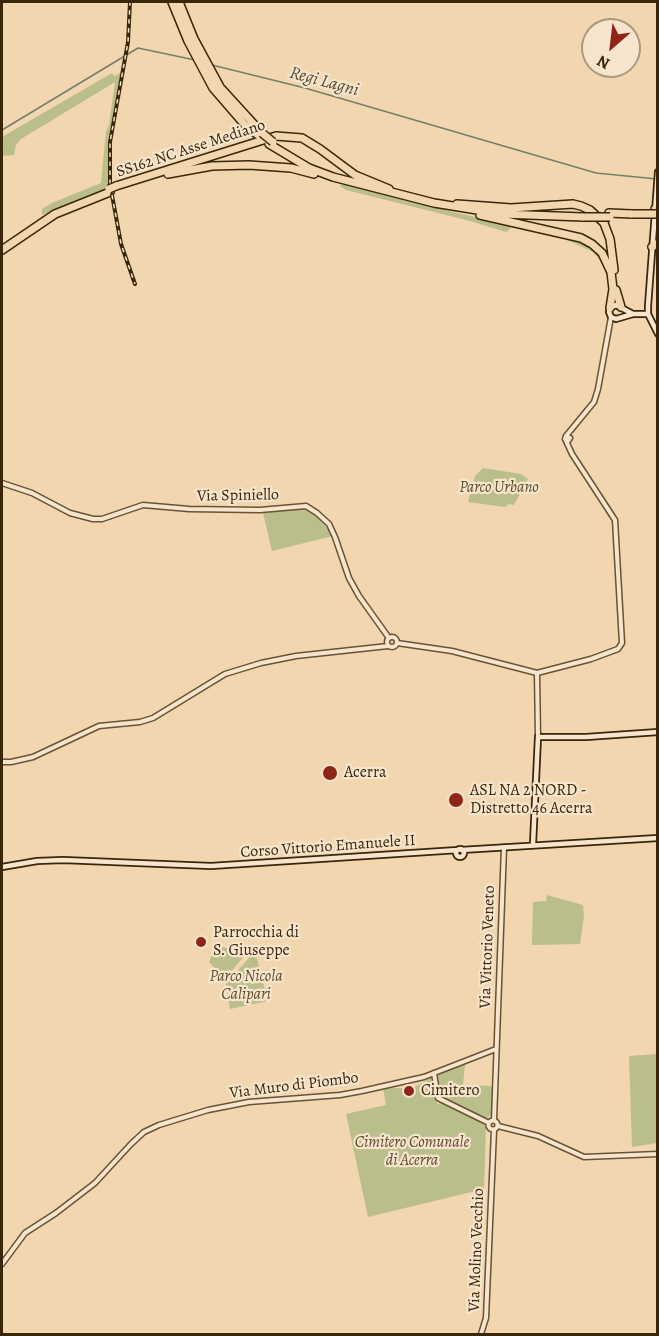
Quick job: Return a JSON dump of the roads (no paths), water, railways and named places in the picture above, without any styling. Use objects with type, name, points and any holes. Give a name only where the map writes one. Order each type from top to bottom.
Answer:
[{"type":"highway","points":[[172,2],[216,88],[238,118],[300,163],[333,176],[352,180]]},
{"type":"highway","points":[[179,2],[191,40]]},
{"type":"highway","name":"SS162 NC Asse Mediano","points":[[2,250],[44,218],[76,201],[276,136],[302,138],[343,167],[352,180],[365,186],[422,201],[502,214],[632,216],[657,212]]},
{"type":"highway","name":"SS162 NC Asse Mediano","points":[[113,189],[182,170],[212,166],[249,165],[291,168],[333,176]]},
{"type":"highway","name":"SS162 NC Asse Mediano","points":[[352,180],[457,204],[584,215]]},
{"type":"highway","points":[[422,201],[581,238],[592,244],[602,253],[611,272],[613,289],[610,312]]},
{"type":"highway","points":[[457,204],[511,208],[573,204],[590,210],[604,223],[610,239],[617,296],[621,308]]},
{"type":"highway","name":"SS162 NC Asse Mediano","points":[[2,245],[33,226]]},
{"type":"main road","points":[[657,172],[655,245],[648,314],[657,334]]},
{"type":"main road","points":[[633,314],[614,305],[610,312],[620,318],[633,314],[648,314]]},
{"type":"main road","points":[[620,318],[621,308]]},
{"type":"main road","points":[[533,844],[538,737],[586,737],[657,732]]},
{"type":"main road","name":"Corso Vittorio Emanuele II","points":[[2,867],[37,861],[63,860],[211,866],[657,838]]},
{"type":"main road","points":[[460,856],[472,849]]},
{"type":"main road","points":[[460,850],[464,853],[460,856]]},
{"type":"main road","name":"Corso Vittorio Emanuele II","points":[[446,851],[460,856]]},
{"type":"street","points":[[538,737],[537,673],[591,659],[618,649],[622,643],[615,520],[572,454],[568,439],[574,426],[594,402],[610,312]]},
{"type":"street","points":[[608,333],[620,318]]},
{"type":"street","name":"Via Spiniello","points":[[2,483],[21,489],[70,513],[93,519],[102,519],[143,505],[224,510],[306,506],[318,513],[329,524],[349,578],[359,596],[389,638],[395,638],[397,643]]},
{"type":"street","points":[[388,646],[389,638]]},
{"type":"street","name":"Via Spiniello","points":[[397,643],[452,651],[537,673]]},
{"type":"street","name":"Via Spiniello","points":[[2,762],[33,757],[99,726],[140,722],[153,718],[225,674],[261,663],[296,656],[394,647],[397,643]]},
{"type":"street","name":"Via Vittorio Veneto","points":[[496,1049],[504,846]]},
{"type":"street","points":[[496,1049],[490,1128],[494,1130],[498,1126]]},
{"type":"street","name":"Via Muro di Piombo","points":[[2,1264],[25,1233],[65,1207],[95,1183],[144,1132],[159,1125],[208,1110],[249,1102],[340,1095],[434,1073],[496,1049]]},
{"type":"street","points":[[434,1073],[438,1098],[491,1122],[497,1122],[498,1126],[538,1136],[584,1157],[657,1154]]},
{"type":"street","name":"Via Molino Vecchio","points":[[481,1335],[486,1318],[494,1130]]},
{"type":"waterway","name":"Regi Lagni","points":[[2,130],[138,48],[195,60]]},
{"type":"waterway","name":"Regi Lagni","points":[[212,65],[305,88],[596,173],[657,179]]},
{"type":"railway","points":[[110,184],[110,142],[128,42],[130,2]]},
{"type":"railway","points":[[112,195],[121,244],[135,284]]},
{"type":"place","name":"Acerra","points":[[330,773]]},
{"type":"place","name":"ASL NA 2 NORD - Distretto 46 Acerra","points":[[456,800]]},
{"type":"place","name":"Parrocchia di S. Giuseppe","points":[[201,942]]},
{"type":"place","name":"Cimitero","points":[[409,1091]]},
{"type":"park label","name":"Parco Urbano","points":[[499,488]]},
{"type":"park label","name":"Parco Nicola Calipari","points":[[246,986]]},
{"type":"park label","name":"Cimitero Comunale di Acerra","points":[[412,1152]]}]
